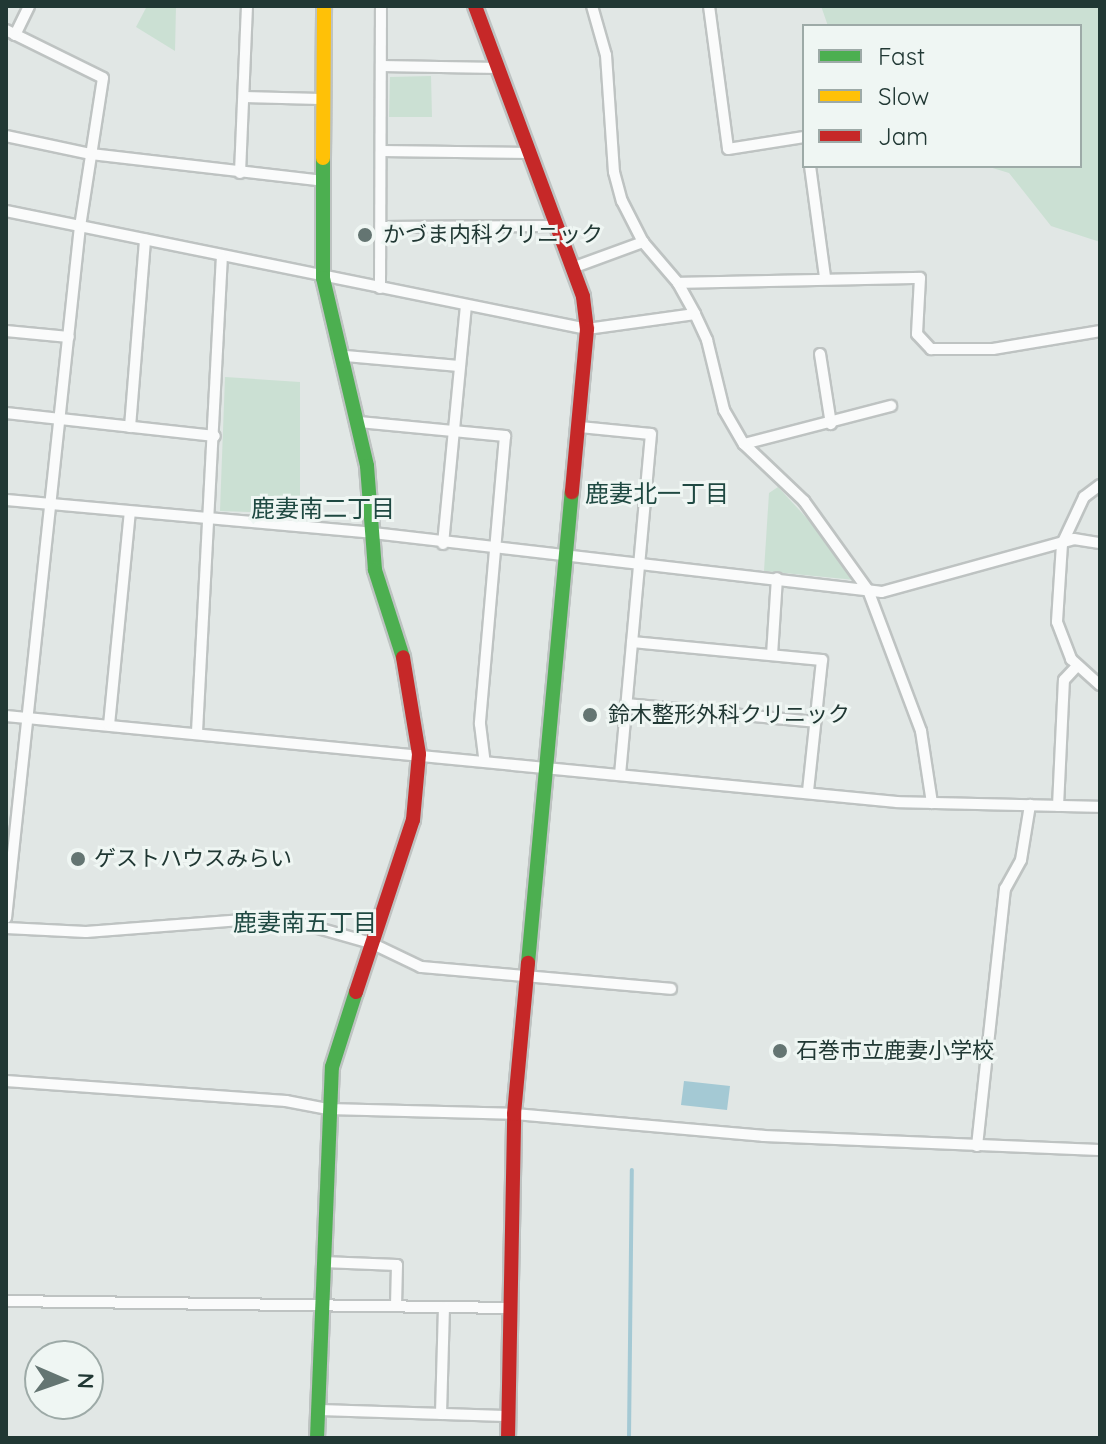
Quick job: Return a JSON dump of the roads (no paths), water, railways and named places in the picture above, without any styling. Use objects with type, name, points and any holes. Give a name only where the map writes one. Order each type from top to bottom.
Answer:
[{"type":"street","points":[[6,918],[24,717],[62,420],[80,226],[103,78],[10,32],[29,6]]},
{"type":"street","points":[[240,173],[247,6]]},
{"type":"street","points":[[317,1438],[332,1067],[413,820],[419,754],[415,709],[394,617],[375,570],[359,422],[345,356],[323,278],[320,99],[324,6]]},
{"type":"street","points":[[380,288],[383,227],[381,6]]},
{"type":"street","points":[[475,6],[572,268],[587,329],[550,768],[514,1114],[508,1438]]},
{"type":"street","points":[[592,6],[606,55],[614,172],[643,242],[678,283],[695,314],[707,340],[724,410],[744,444],[804,501],[868,590],[921,731],[932,803]]},
{"type":"street","points":[[709,6],[728,149],[802,137]]},
{"type":"street","points":[[381,66],[499,68]]},
{"type":"street","points":[[244,97],[320,99]]},
{"type":"street","points":[[6,136],[91,154],[323,181]]},
{"type":"street","points":[[382,151],[530,153]]},
{"type":"street","points":[[810,168],[825,277]]},
{"type":"street","points":[[6,211],[222,258],[587,329],[695,314]]},
{"type":"street","points":[[383,227],[556,226]]},
{"type":"street","points":[[130,427],[145,240]]},
{"type":"street","points":[[572,268],[643,242]]},
{"type":"street","points":[[197,732],[211,520],[222,258]]},
{"type":"street","points":[[678,283],[825,277],[920,278],[917,334],[931,349],[993,349],[1100,331]]},
{"type":"street","points":[[443,544],[466,306]]},
{"type":"street","points":[[6,331],[69,337]]},
{"type":"street","points":[[820,354],[831,424]]},
{"type":"street","points":[[345,356],[460,366]]},
{"type":"street","points":[[744,444],[831,424],[891,406]]},
{"type":"street","points":[[6,413],[215,436]]},
{"type":"street","points":[[359,422],[505,436],[480,724],[485,762]]},
{"type":"street","points":[[580,427],[651,434],[620,774]]},
{"type":"street","points":[[1100,485],[1084,497],[1062,544],[1057,622],[1063,648],[1077,666],[1100,685]]},
{"type":"street","points":[[6,500],[373,533],[568,559],[777,578],[868,590],[923,584],[1074,539],[1100,543]]},
{"type":"street","points":[[109,725],[130,512]]},
{"type":"street","points":[[772,655],[777,578]]},
{"type":"street","points":[[632,642],[822,660],[808,790]]},
{"type":"street","points":[[1058,806],[1064,680],[1077,666]]},
{"type":"street","points":[[626,704],[815,722]]},
{"type":"street","points":[[6,716],[932,803],[1100,807]]},
{"type":"street","points":[[977,1146],[1005,889],[1021,860],[1030,805]]},
{"type":"street","points":[[6,928],[86,932],[279,917],[371,943],[421,967],[671,989]]},
{"type":"street","points":[[6,1081],[286,1101],[328,1109],[514,1114],[763,1136],[1100,1150]]},
{"type":"street","points":[[323,1262],[397,1265],[396,1306]]},
{"type":"street","points":[[6,1301],[511,1308]]},
{"type":"street","points":[[441,1414],[444,1307]]},
{"type":"street","points":[[317,1410],[508,1416]]},
{"type":"water","points":[[684,1081],[730,1086],[727,1110],[681,1105]]},
{"type":"waterway","points":[[629,1438],[632,1170]]},
{"type":"place","name":"かづま内科クリニック","points":[[365,235]]},
{"type":"place","name":"鈴木整形外科クリニック","points":[[590,715]]},
{"type":"place","name":"ゲストハウスみらい","points":[[78,859]]},
{"type":"place","name":"石巻市立鹿妻小学校","points":[[780,1051]]},
{"type":"district","name":"鹿妻北一丁目","points":[[657,494]]},
{"type":"district","name":"鹿妻南二丁目","points":[[323,509]]},
{"type":"district","name":"鹿妻南五丁目","points":[[305,923]]}]
